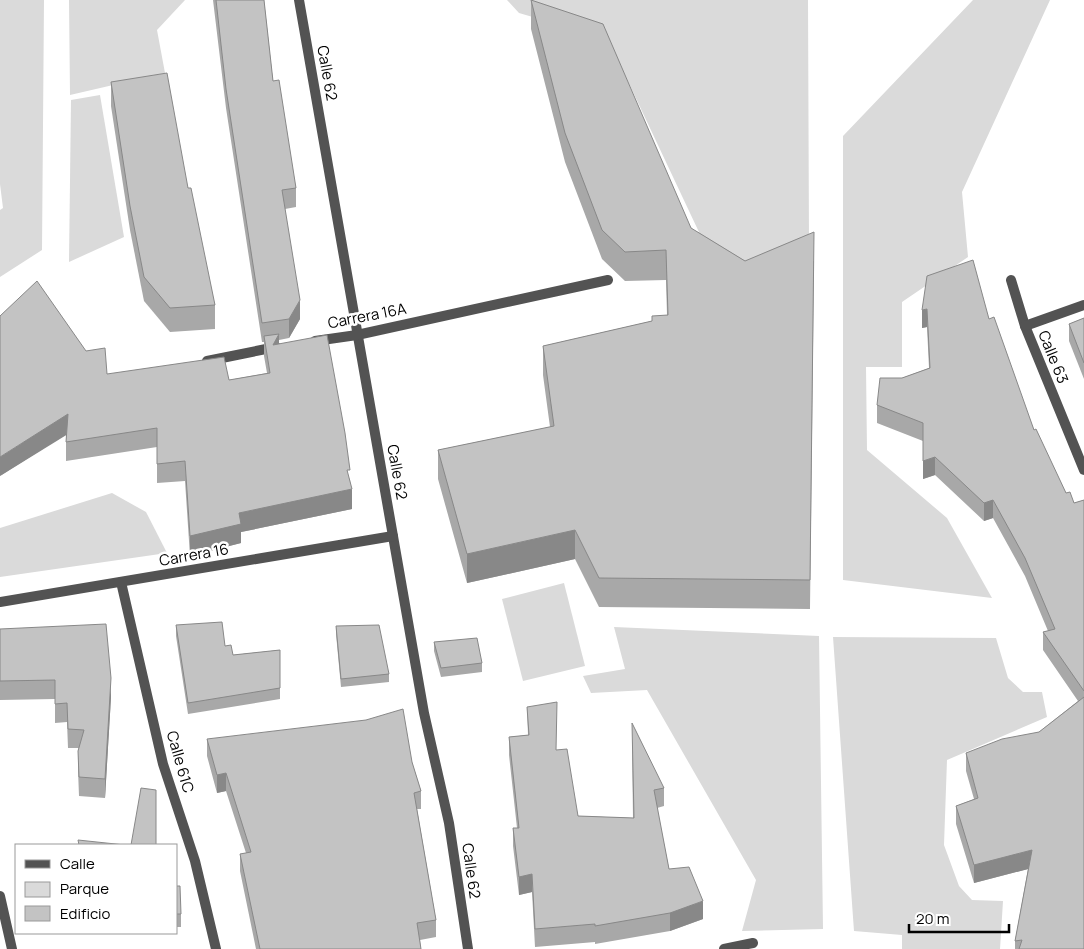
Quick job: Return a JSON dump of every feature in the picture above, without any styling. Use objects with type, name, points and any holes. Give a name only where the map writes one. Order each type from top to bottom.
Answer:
[{"type":"street","name":"Calle 62","points":[[299,0],[424,713],[449,823],[468,949]]},
{"type":"street","name":"Carrera 16A","points":[[308,342],[357,335],[608,280]]},
{"type":"street","name":"Calle 63","points":[[1011,280],[1025,326],[1084,470]]},
{"type":"street","points":[[1025,326],[1084,305]]},
{"type":"street","points":[[201,362],[249,350],[288,345]]},
{"type":"street","name":"Carrera 16","points":[[0,602],[393,536]]},
{"type":"street","name":"Calle 61C","points":[[120,582],[163,764],[195,861],[216,949]]},
{"type":"street","points":[[0,896],[12,949]]},
{"type":"street","points":[[724,949],[753,943]]},
{"type":"green space","points":[[0,0],[44,0],[42,250],[0,277],[0,210],[3,208],[0,184]]},
{"type":"green space","points":[[69,0],[185,0],[157,30],[165,73],[70,95]]},
{"type":"green space","points":[[507,0],[808,0],[809,244],[764,271],[706,247],[608,39],[519,13]]},
{"type":"green space","points":[[973,0],[1050,0],[962,192],[968,257],[902,302],[902,367],[866,367],[867,450],[947,518],[992,598],[843,580],[843,136]]},
{"type":"green space","points":[[100,95],[124,237],[69,262],[71,100]]},
{"type":"green space","points":[[112,493],[146,512],[167,553],[0,577],[0,528]]},
{"type":"green space","points":[[564,583],[585,666],[523,681],[502,599]]},
{"type":"green space","points":[[614,627],[819,636],[823,929],[742,931],[756,880],[647,690],[591,693],[583,676],[625,669]]},
{"type":"green space","points":[[833,637],[996,638],[1008,678],[1023,692],[1042,692],[1047,717],[947,760],[944,845],[959,886],[972,900],[1003,901],[1000,949],[902,949],[902,935],[854,931]]},
{"type":"building","points":[[216,0],[264,0],[273,81],[279,80],[296,188],[282,190],[300,300],[289,319],[262,323],[226,89]]},
{"type":"building","points":[[531,0],[603,24],[691,228],[745,261],[814,232],[810,580],[599,578],[575,530],[467,554],[438,450],[554,426],[543,346],[652,321],[652,316],[668,315],[666,250],[625,252],[602,230],[565,133]]},
{"type":"building","points":[[167,73],[188,188],[191,188],[215,305],[170,308],[144,277],[130,206],[111,82]]},
{"type":"building","points":[[973,260],[989,319],[994,317],[1034,430],[1036,429],[1066,493],[1070,492],[1074,503],[1084,500],[1084,691],[1043,632],[1055,629],[1025,558],[993,500],[984,503],[935,457],[923,461],[923,423],[877,405],[880,378],[902,378],[930,368],[927,309],[922,310],[927,276]]},
{"type":"building","points":[[37,281],[86,351],[105,348],[107,374],[224,357],[229,380],[270,373],[264,336],[279,334],[273,345],[327,335],[345,433],[350,470],[347,470],[352,489],[239,513],[241,524],[190,536],[185,461],[157,464],[157,428],[66,442],[68,414],[0,457],[0,316]]},
{"type":"building","points":[[1084,318],[1084,363],[1069,324]]},
{"type":"building","points":[[222,622],[225,646],[231,645],[233,655],[280,650],[280,688],[188,703],[176,625]]},
{"type":"building","points":[[106,624],[111,678],[105,779],[79,777],[78,751],[84,730],[68,729],[67,703],[55,704],[55,680],[0,681],[0,629]]},
{"type":"building","points":[[379,625],[389,674],[341,679],[336,626]]},
{"type":"building","points":[[477,638],[482,663],[441,668],[434,642]]},
{"type":"building","points":[[1084,697],[1084,949],[1019,949],[1022,940],[1015,941],[1032,850],[974,865],[956,806],[978,798],[966,753],[1002,739],[1039,732]]},
{"type":"building","points":[[557,702],[556,750],[567,749],[578,816],[634,818],[632,723],[664,788],[654,790],[669,869],[689,867],[703,901],[670,913],[595,926],[595,924],[535,929],[532,874],[519,877],[513,828],[519,828],[509,737],[529,735],[527,707]]},
{"type":"building","points":[[403,709],[412,762],[421,791],[414,793],[436,920],[417,923],[421,949],[260,949],[240,854],[251,852],[226,773],[217,775],[207,739],[366,720]]},
{"type":"building","points":[[141,788],[156,790],[156,844],[131,844]]},
{"type":"building","points":[[78,840],[116,844],[79,844]]},
{"type":"building","points":[[178,886],[180,886],[181,914],[178,914]]}]
